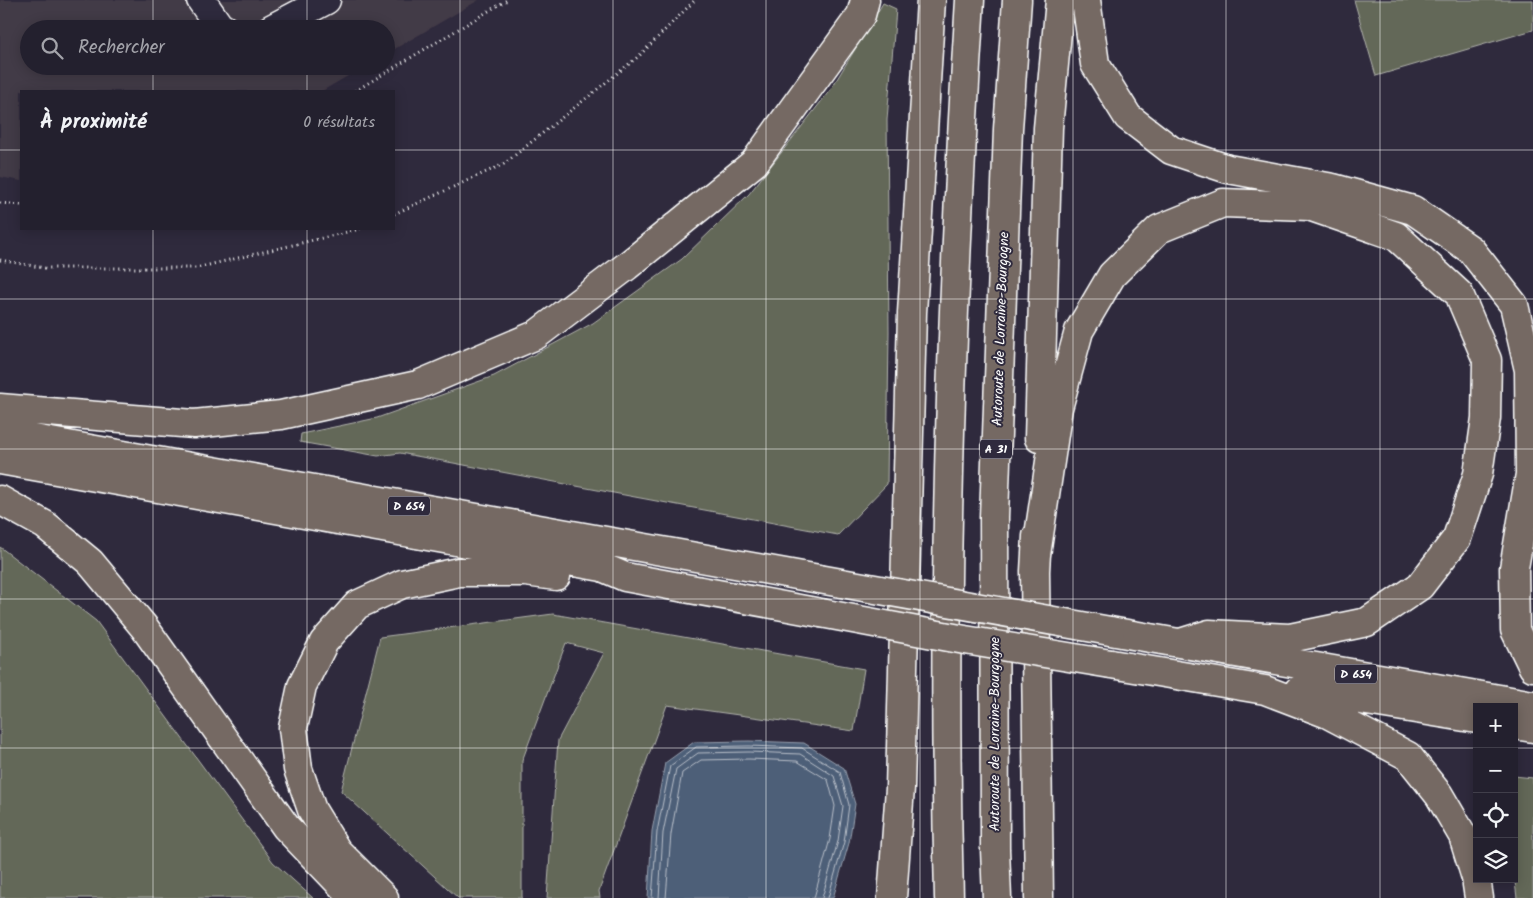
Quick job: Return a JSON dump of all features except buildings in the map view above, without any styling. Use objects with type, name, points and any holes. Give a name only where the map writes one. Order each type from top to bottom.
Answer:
[{"type":"highway","points":[[0,408],[194,424],[281,415],[418,385],[536,334],[627,266],[754,163],[861,15],[865,0]]},
{"type":"highway","points":[[892,898],[900,788],[912,313],[931,0]]},
{"type":"highway","points":[[949,898],[946,685],[948,512],[954,296],[970,0]]},
{"type":"highway","name":"Autoroute de Lorraine-Bourgogne","points":[[997,898],[995,848],[994,517],[1008,129],[1017,0]]},
{"type":"highway","points":[[1038,898],[1036,555],[1048,128],[1060,0]]},
{"type":"highway","points":[[1086,0],[1095,64],[1128,117],[1171,150],[1228,169],[1333,188],[1413,210],[1471,250],[1514,305],[1528,370],[1530,474],[1514,568],[1515,630],[1533,667]]},
{"type":"highway","points":[[1036,555],[1058,408],[1079,331],[1112,275],[1159,229],[1223,204],[1309,206],[1396,236],[1458,294],[1487,360],[1486,418],[1478,474],[1457,538],[1420,586],[1367,622],[1290,638],[1210,634],[1180,643]]},
{"type":"highway","name":"D 654","points":[[0,433],[1533,705]]},
{"type":"highway","name":"D 654","points":[[0,460],[602,567],[625,577],[965,640],[1265,690],[1282,688],[1473,718]]},
{"type":"highway","points":[[0,500],[46,525],[90,562],[144,627],[286,827],[354,898]]},
{"type":"highway","points":[[384,898],[337,851],[312,810],[298,769],[293,728],[302,686],[324,642],[358,606],[402,584],[459,572],[525,572],[593,581],[625,577]]},
{"type":"highway","points":[[1265,690],[1328,714],[1408,756],[1439,795],[1463,836],[1476,878],[1479,898]]},
{"type":"highway","points":[[1518,726],[1533,728]]},
{"type":"lane","points":[[201,0],[215,20]]},
{"type":"lane","points":[[288,20],[326,0]]},
{"type":"path","points":[[395,67],[507,0]]},
{"type":"path","points":[[395,214],[504,164],[639,56],[695,0]]},
{"type":"path","points":[[357,90],[382,75]]},
{"type":"path","points":[[0,203],[20,205]]},
{"type":"path","points":[[0,260],[45,268],[196,268],[356,230]]},
{"type":"shaded area","points":[[0,0],[479,0],[395,49],[395,20],[20,20],[20,75],[350,75],[324,90],[20,90],[20,181],[0,177]]},
{"type":"green space","points":[[1354,0],[1533,0],[1533,30],[1376,76]]},
{"type":"green space","points":[[883,3],[896,9],[887,120],[889,332],[887,484],[838,535],[400,453],[378,456],[300,442],[301,434],[377,418],[494,376],[593,323],[682,259],[749,194],[831,89]]},
{"type":"green space","points":[[0,547],[96,621],[273,862],[313,898],[0,898]]},
{"type":"green space","points":[[553,614],[864,669],[854,731],[667,705],[599,891],[600,898],[547,898],[558,740],[604,653],[566,643],[522,761],[522,898],[458,898],[341,791],[380,637]]},
{"type":"green space","points":[[1518,776],[1533,778],[1533,898],[1517,898],[1515,883],[1518,883]]},
{"type":"water","points":[[694,742],[804,743],[844,768],[855,804],[849,843],[833,898],[648,898],[652,831],[665,763]]}]
